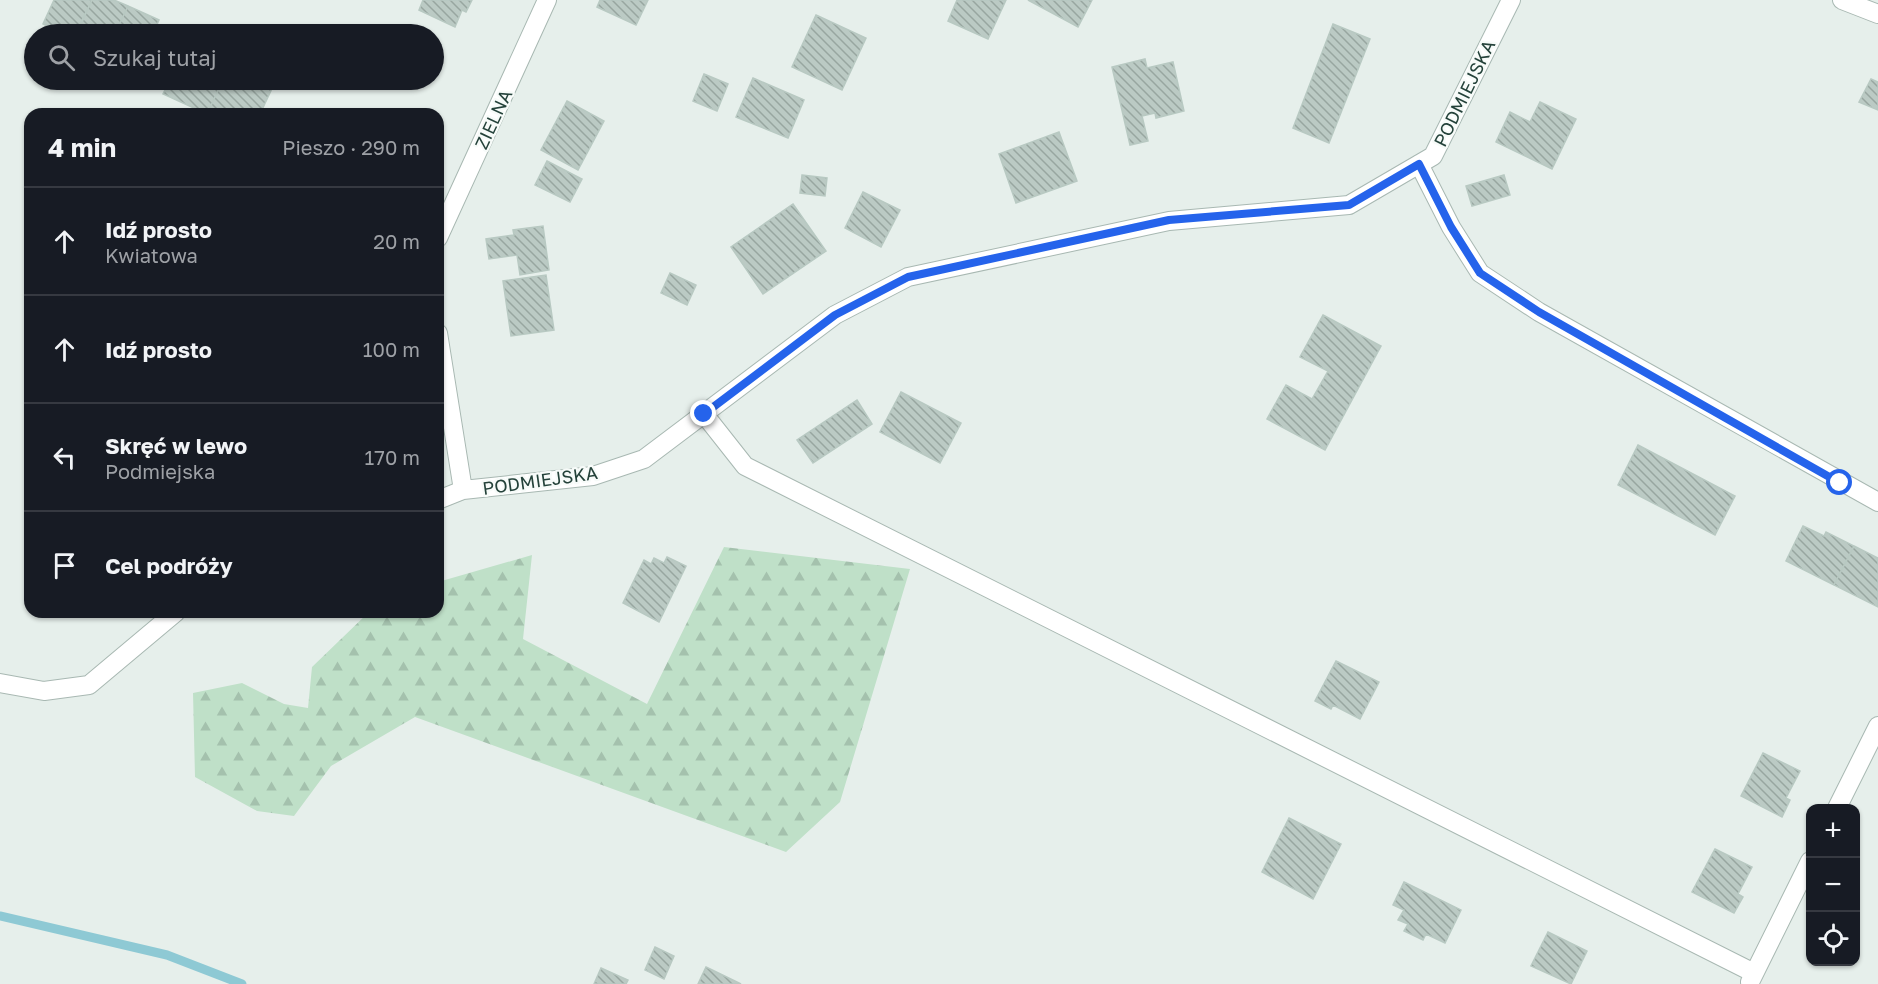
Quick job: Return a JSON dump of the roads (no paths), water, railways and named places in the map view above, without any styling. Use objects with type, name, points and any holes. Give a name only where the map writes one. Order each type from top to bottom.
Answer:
[{"type":"street","name":"ZIELNA","points":[[444,225],[547,0]]},
{"type":"street","name":"PODMIEJSKA","points":[[444,498],[463,490],[603,472],[644,459],[835,315],[908,277],[1169,220],[1349,205],[1433,156],[1510,0]]},
{"type":"street","points":[[1842,0],[1878,14]]},
{"type":"street","points":[[1419,164],[1451,227],[1480,273],[1539,312],[1878,502]]},
{"type":"street","points":[[444,371],[463,490]]},
{"type":"street","points":[[704,414],[745,466],[1752,979],[1806,869]]},
{"type":"street","points":[[0,683],[44,691],[89,685],[169,618]]},
{"type":"street","points":[[1839,804],[1878,726]]},
{"type":"waterway","points":[[0,916],[167,955],[242,984]]}]
